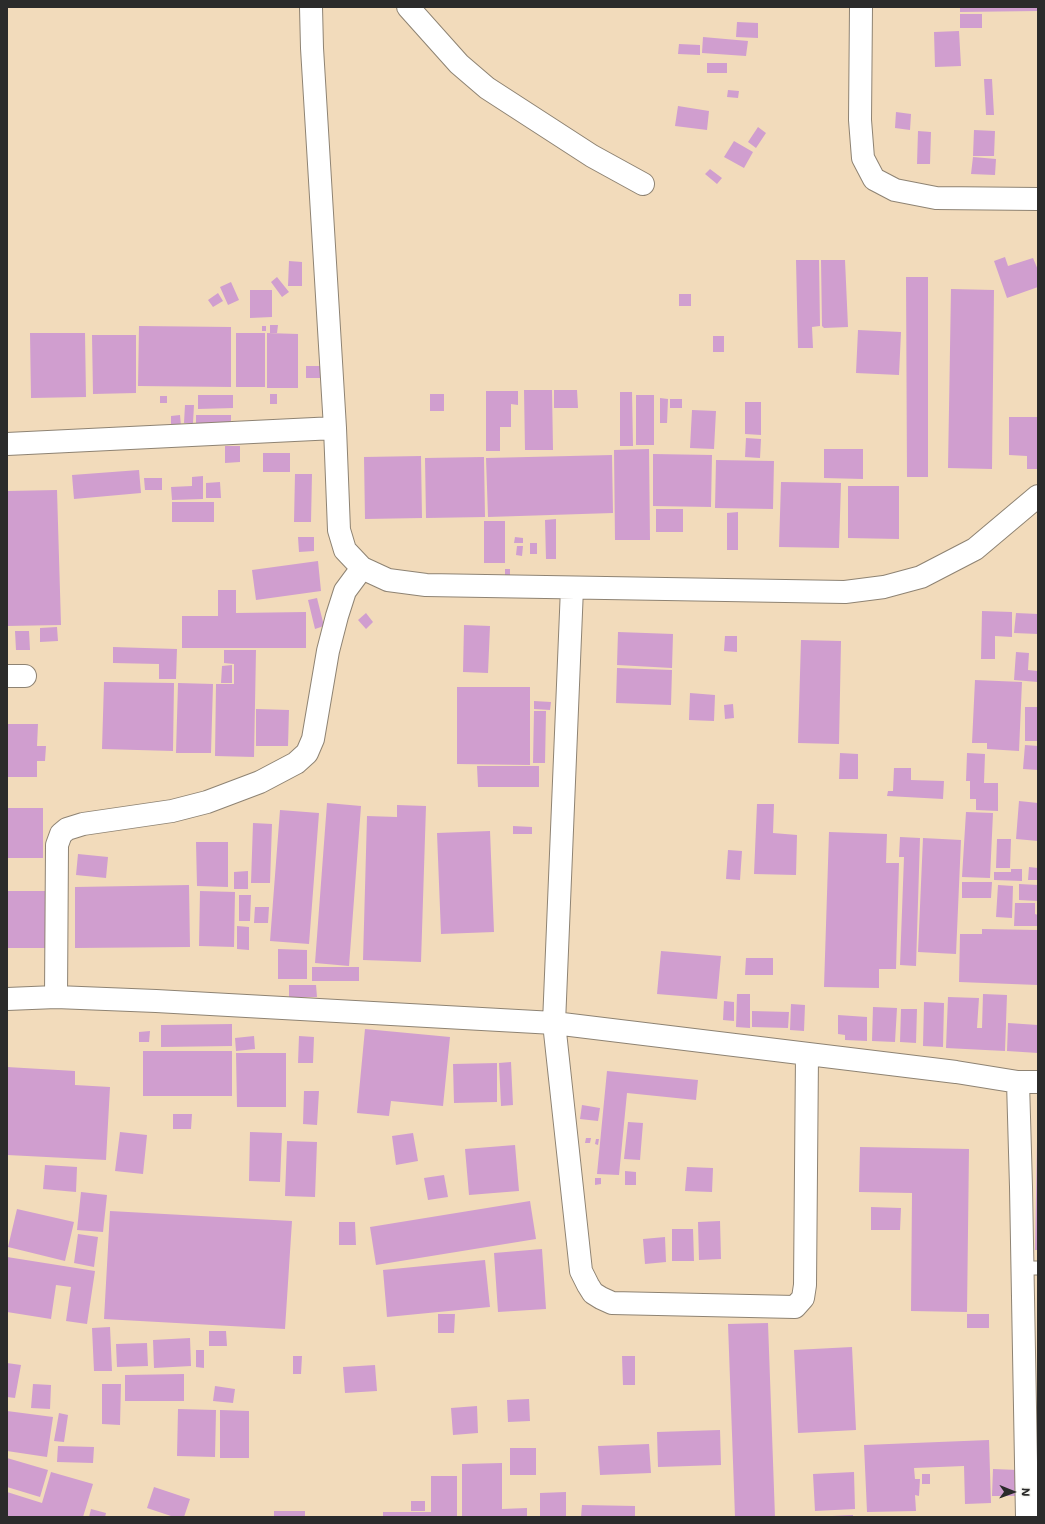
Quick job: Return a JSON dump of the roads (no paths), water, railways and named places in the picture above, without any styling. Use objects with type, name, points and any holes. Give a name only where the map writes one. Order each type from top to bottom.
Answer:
[{"type":"street","points":[[311,7],[312,48],[335,428],[339,530],[345,550],[362,568],[388,580],[426,585],[844,592],[884,587],[921,577],[975,549],[1038,496]]},
{"type":"street","points":[[408,7],[459,64],[488,88],[592,156],[643,184]]},
{"type":"street","points":[[861,7],[860,120],[863,158],[874,179],[895,190],[936,198],[1038,199]]},
{"type":"street","points":[[7,444],[335,428]]},
{"type":"street","points":[[56,997],[57,845],[61,834],[67,829],[83,824],[172,811],[207,802],[260,782],[296,763],[307,753],[313,739],[328,651],[345,591],[362,568]]},
{"type":"street","points":[[572,588],[554,1023],[581,1271],[593,1293],[612,1303],[795,1307],[803,1298],[805,1285],[807,1054]]},
{"type":"street","points":[[7,999],[56,997],[156,1001],[554,1023],[1028,1082],[1030,1268],[1027,1517]]}]
